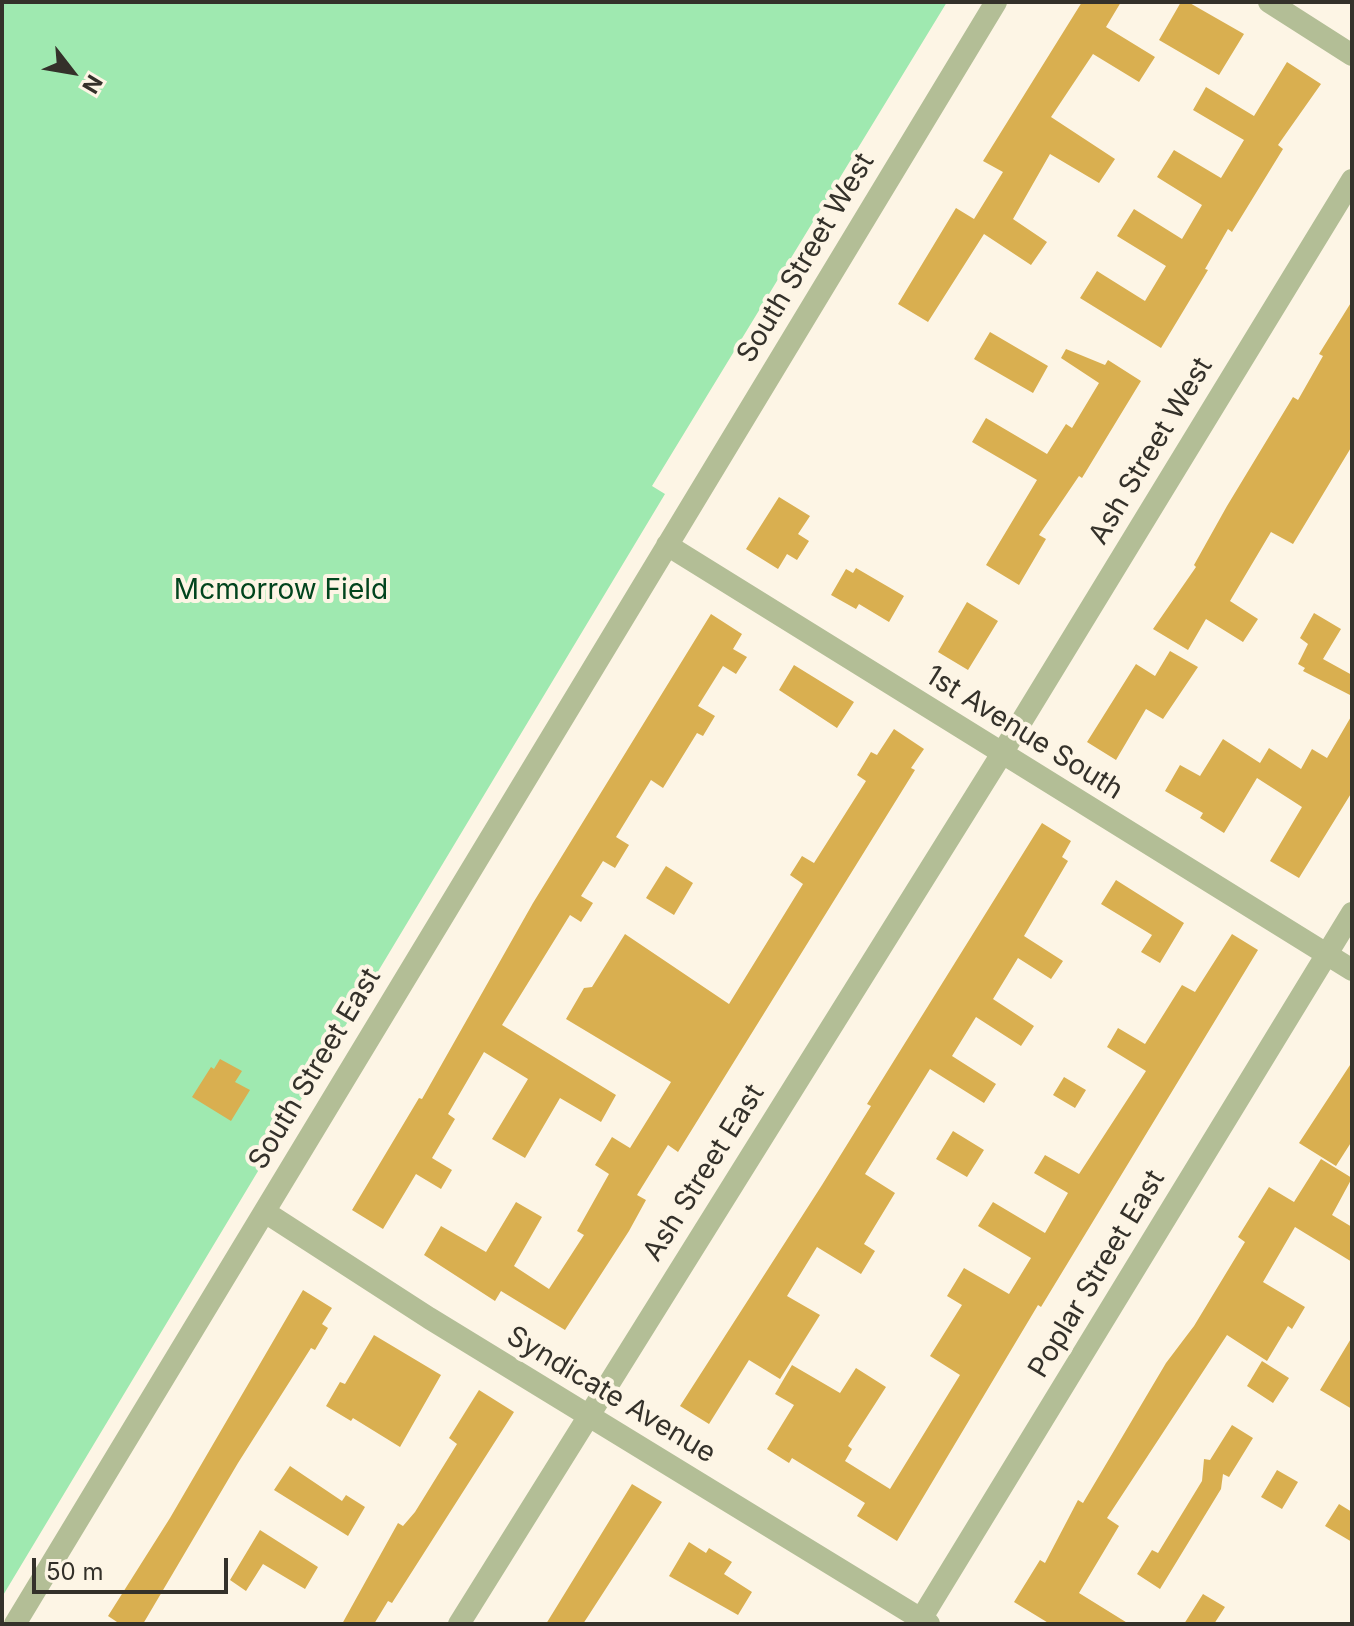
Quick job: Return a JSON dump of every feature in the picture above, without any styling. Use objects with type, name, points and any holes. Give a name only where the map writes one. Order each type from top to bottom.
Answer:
[{"type":"street","name":"South Street West","points":[[667,545],[996,2]]},
{"type":"street","points":[[1269,2],[1352,55]]},
{"type":"street","name":"Ash Street West","points":[[1001,755],[1352,180]]},
{"type":"street","name":"1st Avenue South","points":[[667,545],[1352,970]]},
{"type":"street","name":"South Street East","points":[[15,1624],[667,545]]},
{"type":"street","name":"Ash Street East","points":[[459,1624],[1001,755]]},
{"type":"street","name":"Poplar Street East","points":[[923,1622],[1352,913]]},
{"type":"street","name":"Syndicate Avenue","points":[[265,1212],[923,1622]]},
{"type":"green space","name":"Mcmorrow Field","points":[[2,2],[947,2],[652,486],[665,494],[2,1597]]},
{"type":"building","points":[[1082,2],[1121,2],[1106,27],[1155,57],[1139,82],[1093,54],[1051,117],[1115,159],[1099,183],[1050,154],[1013,219],[1047,242],[1031,265],[984,234],[928,322],[898,304],[956,208],[974,219],[1003,172],[983,161]]},
{"type":"building","points":[[1181,2],[1188,2],[1244,34],[1219,75],[1159,40]]},
{"type":"building","points":[[1287,62],[1321,84],[1278,145],[1283,149],[1232,232],[1228,229],[1205,269],[1208,270],[1161,348],[1080,298],[1097,271],[1145,301],[1166,266],[1117,236],[1134,209],[1182,239],[1202,205],[1157,177],[1174,150],[1221,178],[1244,140],[1193,110],[1206,87],[1254,116]]},
{"type":"building","points":[[1352,301],[1352,446],[1293,544],[1271,532],[1230,601],[1258,619],[1243,642],[1206,619],[1188,650],[1153,629],[1196,567],[1194,565],[1227,506],[1293,397],[1298,400],[1323,356],[1319,354]]},
{"type":"building","points":[[990,332],[1048,366],[1033,393],[974,359]]},
{"type":"building","points":[[1066,349],[1105,365],[1108,360],[1141,381],[1082,478],[1079,476],[1039,535],[1046,539],[1019,585],[986,565],[1037,480],[972,442],[986,418],[1047,454],[1066,424],[1072,428],[1099,383],[1061,358]]},
{"type":"building","points":[[779,497],[810,516],[798,534],[809,541],[797,560],[787,554],[778,569],[746,549]]},
{"type":"building","points":[[856,568],[904,596],[889,622],[859,604],[856,609],[831,595],[846,569],[853,573]]},
{"type":"building","points":[[967,602],[998,621],[968,670],[938,652]]},
{"type":"building","points":[[1314,613],[1341,629],[1323,659],[1352,675],[1352,696],[1303,671],[1305,668],[1298,664],[1308,644],[1300,638]]},
{"type":"building","points":[[711,614],[742,634],[733,649],[747,657],[736,674],[723,666],[698,706],[715,716],[703,736],[697,733],[663,788],[651,780],[616,837],[629,845],[615,868],[603,861],[581,896],[593,903],[581,922],[570,915],[502,1025],[616,1095],[601,1122],[560,1098],[525,1158],[492,1139],[528,1079],[484,1052],[448,1114],[455,1119],[432,1158],[452,1170],[441,1189],[416,1174],[383,1229],[352,1210],[419,1098],[422,1099],[533,903]]},
{"type":"building","points":[[1170,651],[1198,667],[1163,719],[1146,709],[1116,760],[1087,742],[1136,664],[1155,676]]},
{"type":"building","points":[[794,665],[854,702],[837,728],[779,690]]},
{"type":"building","points":[[1352,715],[1352,792],[1299,878],[1270,861],[1302,807],[1257,778],[1224,833],[1200,818],[1203,813],[1165,791],[1180,765],[1200,776],[1223,739],[1260,763],[1269,748],[1301,769],[1312,749],[1327,758]]},
{"type":"building","points":[[894,729],[924,749],[911,768],[915,770],[678,1152],[668,1145],[637,1195],[646,1200],[629,1231],[565,1330],[501,1291],[495,1301],[424,1255],[441,1226],[486,1252],[516,1202],[542,1217],[514,1266],[549,1289],[584,1235],[577,1231],[609,1174],[595,1165],[612,1137],[630,1148],[671,1082],[566,1019],[584,988],[592,987],[625,934],[729,1004],[803,884],[790,875],[802,856],[814,863],[866,781],[857,775],[871,752],[877,755]]},
{"type":"building","points":[[1042,823],[1071,841],[1062,857],[1068,861],[1024,936],[1063,961],[1051,979],[1018,958],[993,999],[1034,1026],[1021,1046],[976,1017],[952,1056],[996,1084],[984,1103],[930,1069],[865,1174],[895,1193],[864,1244],[875,1251],[861,1274],[817,1247],[787,1296],[820,1315],[780,1379],[749,1360],[709,1424],[680,1406],[822,1185],[871,1106],[867,1104]]},
{"type":"building","points":[[666,866],[693,883],[674,915],[646,898]]},
{"type":"building","points":[[1116,880],[1184,923],[1160,963],[1141,952],[1152,935],[1101,904]]},
{"type":"building","points":[[1232,934],[1258,950],[1041,1307],[1038,1305],[897,1541],[857,1516],[865,1503],[792,1458],[789,1463],[767,1449],[794,1405],[775,1394],[792,1365],[840,1393],[856,1368],[886,1387],[848,1446],[852,1449],[845,1461],[890,1489],[960,1375],[930,1356],[962,1305],[947,1296],[964,1268],[1009,1294],[1031,1258],[978,1226],[993,1202],[1045,1233],[1068,1193],[1034,1173],[1045,1155],[1079,1174],[1146,1071],[1107,1047],[1118,1028],[1145,1044],[1182,985],[1195,992]]},
{"type":"building","points":[[220,1059],[242,1071],[235,1082],[250,1090],[231,1121],[192,1097],[211,1067],[214,1069]]},
{"type":"building","points":[[1352,1062],[1352,1141],[1336,1166],[1299,1143]]},
{"type":"building","points":[[1064,1077],[1086,1090],[1075,1108],[1053,1095]]},
{"type":"building","points":[[953,1131],[984,1150],[967,1177],[936,1159]]},
{"type":"building","points":[[1321,1159],[1352,1178],[1332,1215],[1352,1227],[1352,1262],[1295,1227],[1263,1282],[1305,1307],[1292,1329],[1288,1326],[1267,1361],[1227,1335],[1107,1518],[1119,1526],[1079,1593],[1129,1624],[1050,1624],[1014,1602],[1040,1560],[1045,1563],[1078,1500],[1083,1503],[1166,1363],[1194,1326],[1245,1242],[1238,1237],[1269,1187],[1294,1202]]},
{"type":"building","points":[[303,1290],[332,1308],[322,1324],[328,1328],[315,1350],[311,1348],[238,1463],[143,1624],[120,1624],[108,1616],[170,1518]]},
{"type":"building","points":[[374,1335],[441,1375],[400,1447],[353,1418],[351,1421],[326,1406],[340,1382],[345,1384]]},
{"type":"building","points":[[1352,1337],[1352,1409],[1320,1390]]},
{"type":"building","points":[[1262,1361],[1289,1378],[1273,1403],[1247,1386]]},
{"type":"building","points":[[479,1390],[514,1412],[392,1603],[388,1601],[374,1624],[342,1624],[398,1523],[403,1526],[415,1512],[457,1444],[449,1438]]},
{"type":"building","points":[[1232,1425],[1253,1438],[1229,1477],[1223,1474],[1221,1489],[1160,1589],[1137,1574],[1152,1550],[1158,1553],[1202,1481],[1204,1459],[1210,1460]]},
{"type":"building","points":[[290,1466],[342,1501],[346,1495],[365,1507],[348,1536],[274,1490]]},
{"type":"building","points":[[1277,1470],[1298,1482],[1282,1509],[1261,1497]]},
{"type":"building","points":[[632,1484],[662,1502],[583,1624],[546,1624]]},
{"type":"building","points":[[1339,1504],[1352,1512],[1352,1542],[1325,1526]]},
{"type":"building","points":[[260,1530],[318,1567],[305,1589],[263,1564],[246,1591],[230,1580]]},
{"type":"building","points":[[689,1542],[706,1553],[709,1548],[732,1562],[724,1574],[752,1592],[738,1615],[669,1576]]},
{"type":"building","points":[[1203,1594],[1225,1607],[1214,1624],[1184,1624]]}]
